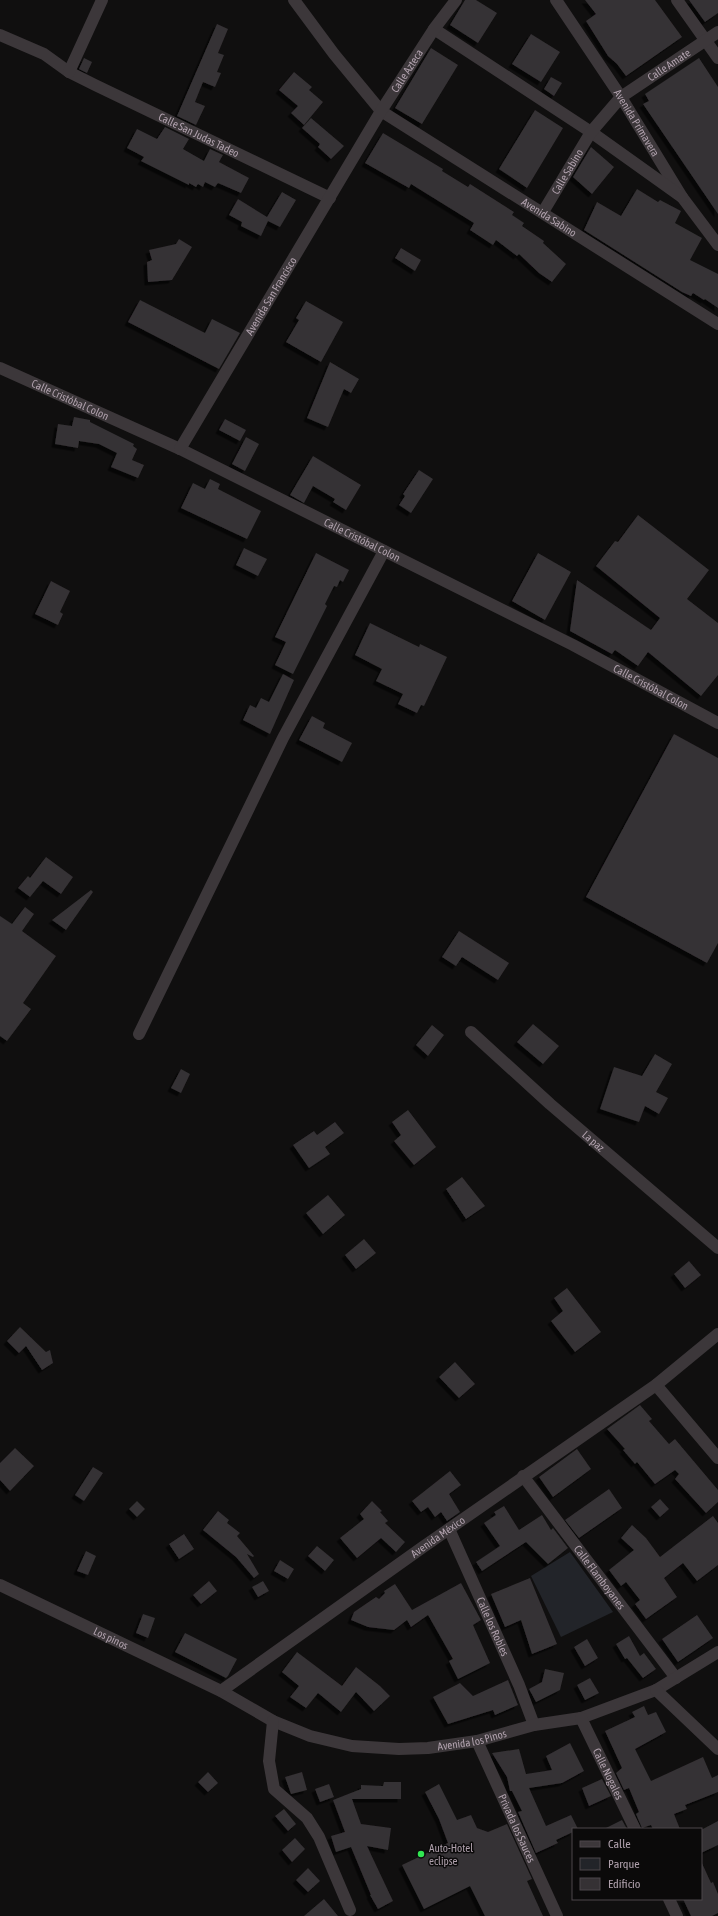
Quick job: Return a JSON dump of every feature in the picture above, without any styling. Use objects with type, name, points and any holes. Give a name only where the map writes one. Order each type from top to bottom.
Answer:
[{"type":"street","points":[[69,72],[102,0]]},
{"type":"street","name":"Avenida Sabino","points":[[294,0],[334,54],[381,111],[718,324]]},
{"type":"street","name":"Calle Azteca","points":[[363,144],[381,111],[434,29],[456,0]]},
{"type":"street","name":"Avenida Primavera","points":[[556,0],[621,97],[682,197],[718,245]]},
{"type":"street","points":[[677,0],[718,58]]},
{"type":"street","points":[[434,29],[591,132],[682,197]]},
{"type":"street","name":"Calle Amate","points":[[591,132],[621,97],[718,32]]},
{"type":"street","name":"Calle San Judas Tadeo","points":[[0,35],[44,54],[69,72],[330,198]]},
{"type":"street","name":"Calle Sabino","points":[[543,212],[591,132]]},
{"type":"street","name":"Avenida San Francisco","points":[[180,449],[363,144]]},
{"type":"street","name":"Calle Cristóbal Colon","points":[[0,368],[180,449],[574,645],[718,723]]},
{"type":"street","points":[[139,1034],[283,738],[384,551]]},
{"type":"street","name":"La paz","points":[[471,1032],[550,1104],[718,1248]]},
{"type":"street","name":"Avenida México","points":[[221,1691],[523,1476],[656,1385],[718,1334]]},
{"type":"street","points":[[656,1385],[718,1458]]},
{"type":"street","name":"Calle Flamboyanes","points":[[523,1476],[676,1678]]},
{"type":"street","name":"Calle los Robles","points":[[449,1529],[519,1685],[534,1725]]},
{"type":"street","name":"Los pinos","points":[[0,1584],[221,1691]]},
{"type":"street","name":"Avenida los Pinos","points":[[221,1691],[273,1721],[310,1736],[352,1746],[398,1749],[428,1748],[477,1741],[534,1725],[581,1718],[656,1690],[718,1652]]},
{"type":"street","points":[[656,1690],[718,1749]]},
{"type":"street","name":"Calle Nogales","points":[[581,1718],[635,1828]]},
{"type":"street","points":[[273,1721],[269,1761],[274,1789],[307,1818],[319,1837],[333,1865],[350,1910]]},
{"type":"street","name":"Privada los Sauces","points":[[477,1741],[557,1916]]},
{"type":"street","points":[[669,1900],[677,1916]]},
{"type":"green space","points":[[570,1552],[613,1612],[561,1637],[531,1576]]},
{"type":"building","points":[[465,0],[476,0],[497,13],[478,43],[450,25]]},
{"type":"building","points":[[585,0],[655,0],[682,37],[626,76],[617,64],[608,56],[586,21],[596,14]]},
{"type":"building","points":[[689,0],[718,0],[718,13],[705,22]]},
{"type":"building","points":[[217,24],[228,29],[218,53],[224,55],[217,72],[221,73],[215,87],[203,82],[195,102],[205,106],[196,125],[177,116]]},
{"type":"building","points":[[531,34],[560,52],[541,82],[512,64]]},
{"type":"building","points":[[431,48],[458,65],[422,124],[395,108]]},
{"type":"building","points":[[84,58],[92,62],[87,73],[79,69]]},
{"type":"building","points":[[699,58],[718,87],[718,214],[643,104],[649,101],[645,94]]},
{"type":"building","points":[[294,72],[312,87],[309,90],[323,102],[304,125],[291,113],[298,106],[279,90]]},
{"type":"building","points":[[551,77],[562,83],[554,96],[544,89]]},
{"type":"building","points":[[535,110],[563,128],[527,188],[499,169]]},
{"type":"building","points":[[311,118],[344,146],[331,159],[318,147],[320,144],[302,128]]},
{"type":"building","points":[[165,127],[189,139],[183,149],[204,161],[210,149],[223,155],[219,162],[249,178],[241,193],[218,183],[215,187],[205,182],[203,187],[198,184],[196,187],[189,183],[189,185],[141,161],[144,157],[127,148],[137,129],[157,139]]},
{"type":"building","points":[[383,133],[443,169],[442,171],[468,187],[470,184],[514,212],[512,215],[524,223],[522,226],[544,241],[543,243],[566,264],[552,282],[539,273],[519,254],[517,256],[496,240],[493,245],[470,230],[474,223],[411,184],[409,188],[365,163]]},
{"type":"building","points":[[591,147],[614,167],[592,194],[573,177]]},
{"type":"building","points":[[637,189],[658,202],[660,200],[681,211],[675,223],[702,238],[690,260],[718,274],[718,308],[693,293],[691,296],[682,292],[584,230],[597,202],[621,216]]},
{"type":"building","points":[[282,192],[296,200],[280,227],[268,221],[261,236],[241,226],[242,222],[229,215],[238,199],[267,217]]},
{"type":"building","points":[[179,239],[192,247],[172,280],[148,282],[147,262],[152,260],[149,250],[176,244]]},
{"type":"building","points":[[401,248],[421,260],[415,271],[395,258]]},
{"type":"building","points":[[140,300],[205,333],[212,319],[240,333],[219,369],[128,322]]},
{"type":"building","points":[[306,301],[343,322],[321,362],[286,342],[299,320],[296,318]]},
{"type":"building","points":[[330,362],[359,379],[351,393],[344,389],[328,427],[307,418]]},
{"type":"building","points":[[74,417],[90,420],[90,422],[134,444],[133,446],[137,449],[132,460],[144,465],[138,478],[111,467],[117,453],[99,444],[79,441],[78,448],[55,444],[58,424],[72,426]]},
{"type":"building","points":[[225,419],[246,430],[240,441],[219,430]]},
{"type":"building","points":[[246,437],[259,444],[245,471],[232,464]]},
{"type":"building","points":[[313,456],[361,485],[346,510],[333,502],[335,499],[313,486],[304,503],[290,495]]},
{"type":"building","points":[[419,470],[433,479],[411,513],[399,505],[405,496],[403,494]]},
{"type":"building","points":[[210,479],[220,484],[218,489],[261,511],[247,539],[181,508],[193,483],[205,489]]},
{"type":"building","points":[[638,515],[709,570],[687,599],[718,623],[718,675],[701,696],[648,652],[638,666],[615,650],[612,654],[570,631],[577,580],[651,630],[660,618],[596,566],[615,541],[618,542]]},
{"type":"building","points":[[244,548],[267,559],[258,576],[236,565]]},
{"type":"building","points":[[316,553],[349,570],[343,582],[340,580],[337,587],[334,586],[325,604],[327,606],[293,674],[275,665],[286,642],[275,637]]},
{"type":"building","points":[[538,553],[571,572],[545,620],[512,601]]},
{"type":"building","points":[[51,581],[70,591],[60,612],[63,614],[58,625],[35,614]]},
{"type":"building","points":[[370,623],[419,647],[420,644],[447,657],[424,706],[421,705],[417,713],[398,704],[403,694],[376,681],[382,669],[355,655]]},
{"type":"building","points":[[283,674],[294,680],[270,734],[243,720],[250,705],[256,708],[261,698],[269,702]]},
{"type":"building","points":[[312,716],[325,723],[323,728],[352,743],[342,762],[299,740]]},
{"type":"building","points":[[674,734],[718,758],[718,943],[707,963],[586,897]]},
{"type":"building","points":[[46,857],[73,877],[61,894],[43,881],[30,897],[18,888],[28,876],[30,878]]},
{"type":"building","points":[[91,890],[93,892],[66,930],[52,920]]},
{"type":"building","points":[[25,907],[34,914],[22,931],[56,956],[23,1003],[31,1009],[7,1041],[0,1036],[0,916],[12,924]]},
{"type":"building","points":[[459,931],[509,963],[498,980],[462,957],[456,966],[442,957]]},
{"type":"building","points":[[533,1024],[559,1046],[543,1064],[517,1042]]},
{"type":"building","points":[[432,1025],[444,1035],[428,1056],[416,1045]]},
{"type":"building","points":[[655,1054],[672,1064],[656,1092],[668,1098],[659,1114],[645,1106],[639,1122],[600,1109],[614,1067],[642,1076]]},
{"type":"building","points":[[181,1069],[190,1074],[181,1093],[171,1088]]},
{"type":"building","points":[[408,1110],[436,1147],[414,1165],[394,1141],[401,1135],[392,1122]]},
{"type":"building","points":[[335,1122],[344,1133],[325,1147],[330,1154],[309,1168],[293,1145],[314,1131],[317,1135]]},
{"type":"building","points":[[462,1177],[485,1206],[466,1219],[446,1189]]},
{"type":"building","points":[[328,1195],[345,1215],[323,1234],[306,1213]]},
{"type":"building","points":[[364,1239],[376,1253],[356,1269],[345,1255]]},
{"type":"building","points":[[689,1261],[701,1275],[685,1288],[674,1274]]},
{"type":"building","points":[[567,1288],[601,1332],[575,1352],[551,1321],[563,1311],[554,1298]]},
{"type":"building","points":[[20,1327],[46,1352],[50,1350],[53,1363],[42,1370],[26,1346],[19,1353],[7,1341]]},
{"type":"building","points":[[455,1362],[475,1384],[459,1398],[439,1377]]},
{"type":"building","points":[[640,1405],[652,1419],[649,1421],[669,1444],[675,1439],[718,1490],[718,1502],[706,1513],[675,1479],[679,1474],[675,1470],[655,1484],[637,1462],[635,1464],[623,1450],[625,1449],[607,1429]]},
{"type":"building","points":[[15,1448],[34,1466],[10,1491],[0,1480],[0,1463]]},
{"type":"building","points":[[577,1449],[591,1469],[553,1497],[539,1477]]},
{"type":"building","points":[[93,1467],[103,1473],[84,1501],[75,1495]]},
{"type":"building","points":[[450,1471],[461,1485],[449,1494],[460,1512],[447,1521],[441,1512],[435,1517],[428,1507],[421,1512],[412,1501]]},
{"type":"building","points":[[609,1489],[622,1508],[579,1538],[565,1520]]},
{"type":"building","points":[[660,1499],[669,1509],[660,1517],[651,1507]]},
{"type":"building","points":[[137,1501],[145,1509],[137,1517],[129,1509]]},
{"type":"building","points":[[372,1501],[382,1511],[380,1512],[388,1521],[385,1523],[405,1542],[396,1552],[381,1538],[357,1558],[340,1538],[364,1519],[360,1514]]},
{"type":"building","points":[[504,1506],[519,1530],[542,1515],[551,1530],[553,1528],[568,1548],[548,1564],[526,1542],[482,1571],[476,1562],[500,1546],[484,1523],[496,1515],[494,1512]]},
{"type":"building","points":[[218,1511],[229,1520],[227,1523],[240,1533],[237,1536],[254,1556],[253,1557],[247,1554],[259,1574],[254,1578],[236,1557],[203,1530]]},
{"type":"building","points":[[713,1516],[718,1523],[718,1565],[697,1581],[683,1563],[664,1578],[677,1597],[646,1619],[635,1604],[640,1600],[626,1582],[621,1586],[609,1570],[634,1550],[621,1538],[632,1525],[646,1538],[660,1557]]},
{"type":"building","points":[[184,1534],[194,1549],[179,1559],[169,1544]]},
{"type":"building","points":[[317,1546],[334,1560],[325,1571],[308,1556]]},
{"type":"building","points":[[86,1551],[96,1556],[88,1575],[77,1571]]},
{"type":"building","points":[[280,1560],[294,1569],[288,1579],[274,1571]]},
{"type":"building","points":[[530,1578],[557,1644],[532,1654],[521,1620],[505,1627],[491,1594]]},
{"type":"building","points":[[209,1581],[217,1591],[201,1604],[193,1595]]},
{"type":"building","points":[[263,1581],[269,1591],[258,1597],[252,1587]]},
{"type":"building","points":[[461,1583],[481,1620],[473,1625],[490,1663],[458,1679],[449,1661],[453,1659],[428,1615],[411,1627],[407,1620],[394,1630],[368,1627],[351,1620],[354,1612],[376,1597],[379,1599],[385,1593],[384,1591],[395,1584],[412,1610]]},
{"type":"building","points":[[143,1614],[155,1618],[148,1638],[136,1633]]},
{"type":"building","points":[[697,1615],[713,1638],[678,1662],[662,1639]]},
{"type":"building","points":[[185,1633],[237,1659],[226,1678],[175,1652]]},
{"type":"building","points":[[629,1636],[640,1656],[644,1653],[656,1669],[643,1678],[627,1658],[625,1659],[616,1644]]},
{"type":"building","points":[[587,1639],[598,1658],[585,1666],[574,1647]]},
{"type":"building","points":[[297,1652],[342,1686],[356,1667],[390,1696],[374,1711],[356,1692],[341,1712],[318,1693],[306,1708],[290,1697],[299,1686],[282,1672]]},
{"type":"building","points":[[545,1669],[564,1673],[560,1690],[536,1702],[529,1689],[542,1682]]},
{"type":"building","points":[[590,1678],[599,1693],[585,1700],[577,1685]]},
{"type":"building","points":[[508,1680],[518,1705],[495,1715],[493,1710],[448,1724],[433,1697],[460,1683],[473,1696]]},
{"type":"building","points":[[644,1706],[648,1715],[656,1712],[666,1732],[635,1749],[651,1781],[703,1757],[712,1778],[718,1775],[718,1792],[685,1805],[687,1809],[674,1814],[680,1828],[652,1828],[651,1825],[642,1828],[636,1814],[639,1812],[629,1788],[624,1790],[616,1773],[622,1768],[605,1731],[635,1717],[632,1712]]},
{"type":"building","points":[[570,1743],[584,1771],[562,1783],[529,1788],[546,1826],[571,1815],[578,1828],[572,1828],[572,1832],[556,1840],[558,1843],[536,1853],[518,1812],[522,1811],[512,1791],[510,1791],[507,1777],[492,1753],[519,1749],[526,1774],[552,1770],[546,1756]]},
{"type":"building","points":[[208,1772],[218,1783],[208,1792],[198,1782]]},
{"type":"building","points":[[302,1772],[307,1790],[291,1794],[285,1777]]},
{"type":"building","points":[[602,1779],[611,1796],[589,1806],[582,1788]]},
{"type":"building","points":[[384,1782],[401,1782],[401,1799],[352,1799],[361,1824],[391,1828],[388,1850],[367,1846],[393,1901],[378,1909],[370,1895],[351,1847],[336,1852],[331,1836],[345,1832],[333,1800],[361,1789],[361,1785],[383,1786]]},
{"type":"building","points":[[329,1784],[334,1797],[320,1802],[315,1789]]},
{"type":"building","points":[[439,1784],[457,1820],[471,1815],[477,1828],[488,1832],[507,1824],[532,1879],[527,1881],[543,1916],[485,1916],[470,1886],[424,1909],[402,1865],[448,1843],[439,1819],[425,1792]]},
{"type":"building","points":[[284,1809],[296,1824],[288,1831],[275,1816]]},
{"type":"building","points":[[622,1820],[626,1828],[606,1828]]},
{"type":"building","points":[[718,1821],[718,1845],[702,1853],[702,1829]]},
{"type":"building","points":[[295,1838],[305,1849],[292,1862],[282,1850]]},
{"type":"building","points":[[702,1863],[718,1894],[718,1913],[712,1916],[691,1916],[683,1900],[702,1900]]},
{"type":"building","points":[[308,1868],[320,1881],[308,1892],[296,1880]]},
{"type":"building","points":[[324,1899],[338,1916],[304,1916]]},
{"type":"place","name":"Auto-Hotel eclipse","points":[[421,1854]]}]
